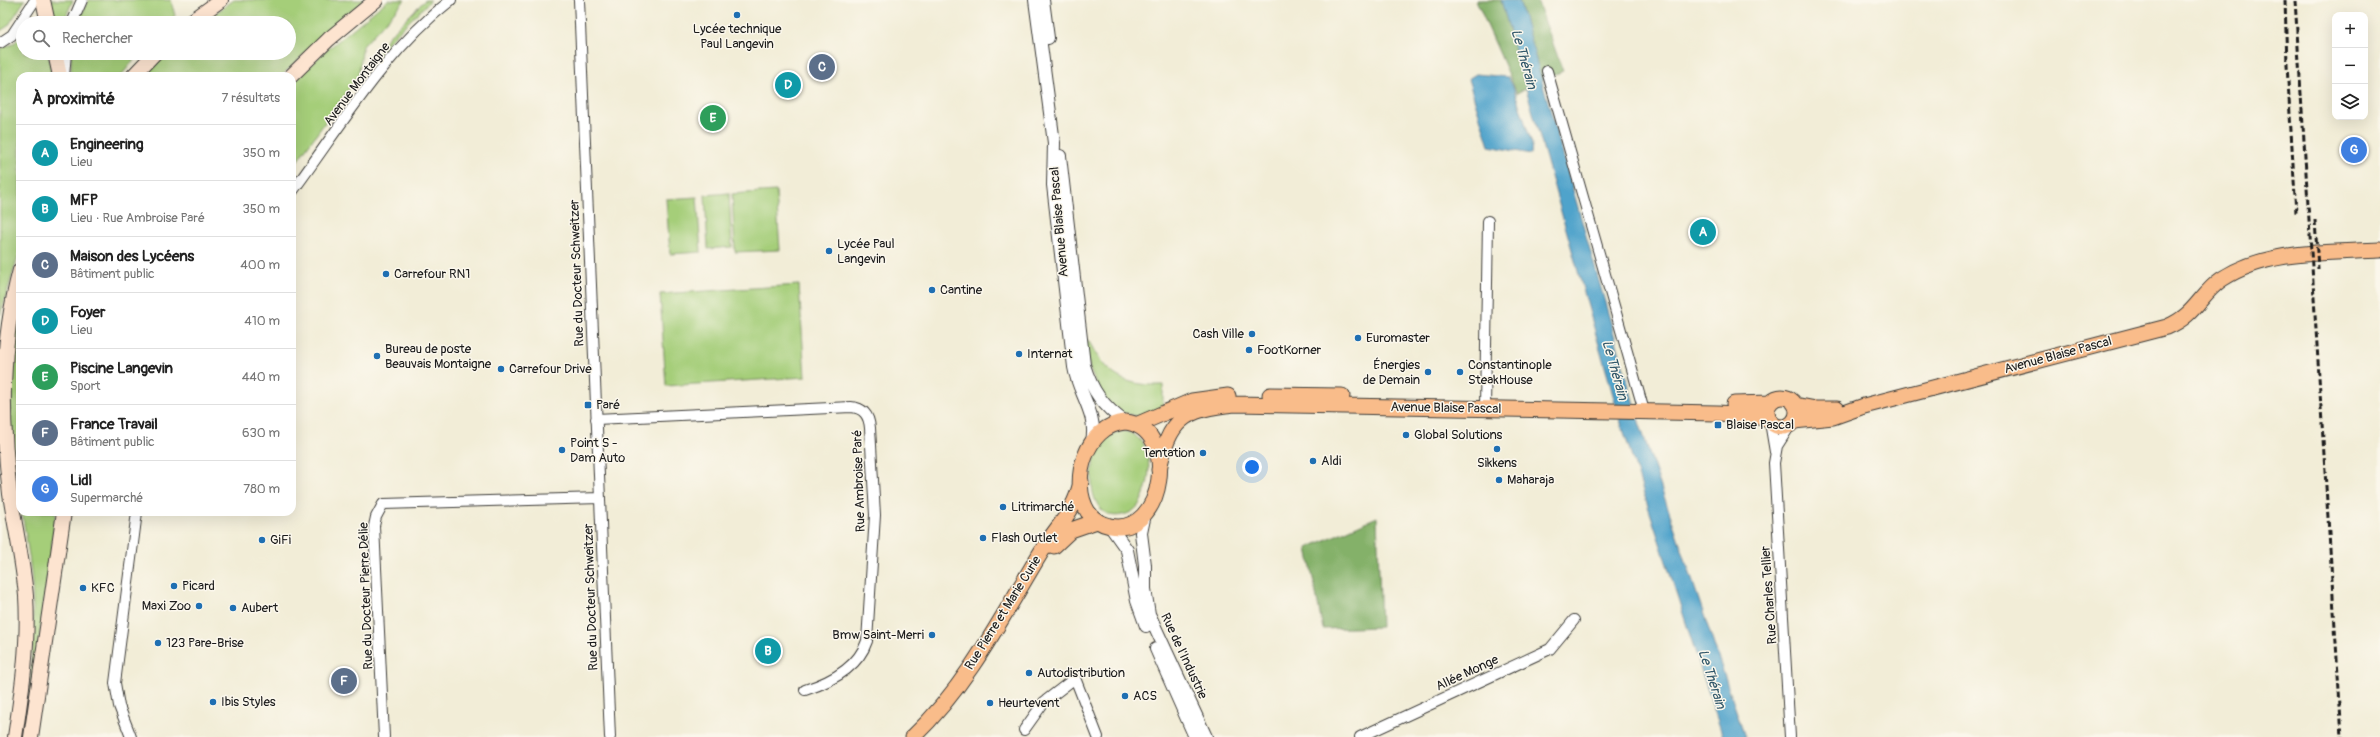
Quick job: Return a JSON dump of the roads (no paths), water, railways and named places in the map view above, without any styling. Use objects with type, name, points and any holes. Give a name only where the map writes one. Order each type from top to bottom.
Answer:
[{"type":"main road","points":[[199,16],[221,0]]},
{"type":"main road","points":[[295,72],[329,39],[376,0]]},
{"type":"main road","points":[[57,60],[59,72]]},
{"type":"main road","points":[[137,72],[148,60]]},
{"type":"main road","name":"Avenue Blaise Pascal","points":[[1486,404],[1280,395],[1211,397],[1186,404],[1130,424],[1105,428],[1092,442],[1084,461],[1081,481],[1084,502],[1089,513],[1104,523],[1130,525],[1139,521],[1145,514],[1156,491],[1165,441],[1175,426],[1189,416],[1220,406],[1235,404],[1486,404],[1641,407],[1737,414],[1769,421],[1780,427],[1793,422],[1833,418],[1864,406],[2087,348],[2177,322],[2192,312],[2218,282],[2252,264],[2274,258],[2380,250]]},
{"type":"main road","name":"Avenue Blaise Pascal","points":[[2235,272],[2286,266],[2380,259]]},
{"type":"main road","points":[[10,495],[3,422],[2,376],[8,323],[16,288]]},
{"type":"main road","name":"Avenue Blaise Pascal","points":[[1641,407],[1752,405],[1770,403],[1775,398],[1783,397],[1790,400],[1795,405],[1829,410],[1864,406]]},
{"type":"main road","points":[[1769,421],[1767,410],[1770,403]]},
{"type":"main road","points":[[1793,422],[1797,414],[1795,405]]},
{"type":"main road","name":"Avenue Blaise Pascal","points":[[1130,424],[1146,430],[1154,442],[1159,458],[1159,470]]},
{"type":"main road","points":[[0,453],[10,495],[22,565],[26,609],[25,658],[15,737]]},
{"type":"main road","name":"Rue Pierre et Marie Curie","points":[[913,737],[942,705],[966,673],[1046,544],[1073,507],[1081,481]]},
{"type":"main road","points":[[31,737],[63,516]]},
{"type":"main road","name":"Rue Pierre et Marie Curie","points":[[926,737],[954,707],[968,688],[1006,629],[1054,546],[1071,530],[1104,523]]},
{"type":"main road","points":[[19,710],[20,737]]},
{"type":"street","points":[[75,16],[82,0]]},
{"type":"street","name":"Avenue Montaigne","points":[[296,187],[386,64],[416,31],[451,0]]},
{"type":"street","name":"Rue du Docteur Schweitzer","points":[[579,0],[610,737]]},
{"type":"street","name":"Avenue Blaise Pascal","points":[[1035,0],[1053,136],[1053,185],[1074,367],[1079,389],[1092,414],[1092,442]]},
{"type":"street","name":"Avenue Blaise Pascal","points":[[1043,0],[1082,358],[1088,378],[1097,397],[1110,412],[1130,424]]},
{"type":"street","points":[[34,16],[43,8]]},
{"type":"street","points":[[0,43],[16,32]]},
{"type":"street","points":[[64,72],[65,60]]},
{"type":"street","points":[[1547,71],[1641,407]]},
{"type":"street","points":[[1486,404],[1488,221]]},
{"type":"street","name":"Rue Ambroise Paré","points":[[596,419],[851,407],[860,409],[866,415],[870,423],[875,515],[868,641],[860,656],[843,671],[828,682],[805,690]]},
{"type":"street","name":"Rue Charles Tellier","points":[[1769,421],[1775,452],[1774,468],[1790,737]]},
{"type":"street","name":"Rue Charles Tellier","points":[[1775,452],[1793,422]]},
{"type":"street","name":"Rue du Docteur Pierre Délie","points":[[384,737],[374,526],[376,517],[383,504],[600,498]]},
{"type":"street","name":"Rue de l'Industrie","points":[[1145,514],[1141,533],[1145,565],[1145,589],[1149,614],[1206,737]]},
{"type":"street","points":[[132,737],[119,706],[115,683],[136,516]]},
{"type":"street","name":"Rue de l'Industrie","points":[[1104,523],[1127,550],[1141,614],[1195,737]]},
{"type":"street","name":"Allée Monge","points":[[1360,737],[1550,649],[1574,620]]},
{"type":"street","points":[[1024,730],[1048,698],[1075,678],[1098,737]]},
{"type":"water","name":"Le Thérain","points":[[1501,0],[1519,0],[1639,422],[1745,737],[1723,737],[1621,423]]},
{"type":"water","points":[[1476,74],[1508,77],[1513,86],[1532,144],[1531,154],[1489,146],[1468,79]]},
{"type":"railway","points":[[2285,0],[2287,65],[2296,213]]},
{"type":"railway","points":[[2295,0],[2342,737]]},
{"type":"railway","points":[[2315,220],[2318,269]]},
{"type":"place","name":"Lycée technique Paul Langevin","points":[[737,15]]},
{"type":"place","name":"Maison des Lycéens","points":[[822,67]]},
{"type":"place","name":"Foyer","points":[[788,85]]},
{"type":"place","name":"Piscine Langevin","points":[[713,118]]},
{"type":"place","name":"Lidl","points":[[2354,150]]},
{"type":"place","name":"Engineering","points":[[1703,232]]},
{"type":"place","name":"Lycée Paul Langevin","points":[[829,251]]},
{"type":"place","name":"Carrefour RN1","points":[[386,274]]},
{"type":"place","name":"Cantine","points":[[932,290]]},
{"type":"place","name":"Cash Ville","points":[[1252,334]]},
{"type":"place","name":"Euromaster","points":[[1358,338]]},
{"type":"place","name":"FootKorner","points":[[1249,350]]},
{"type":"place","name":"Internat","points":[[1019,354]]},
{"type":"place","name":"Bureau de poste Beauvais Montaigne","points":[[377,356]]},
{"type":"place","name":"Carrefour Drive","points":[[501,369]]},
{"type":"place","name":"Énergies de Demain","points":[[1428,372]]},
{"type":"place","name":"Constantinople SteakHouse","points":[[1460,372]]},
{"type":"place","name":"Paré","points":[[588,405]]},
{"type":"place","name":"Blaise Pascal","points":[[1718,425]]},
{"type":"place","name":"Global Solutions","points":[[1406,435]]},
{"type":"place","name":"Sikkens","points":[[1497,449]]},
{"type":"place","name":"Point S - Dam Auto","points":[[562,450]]},
{"type":"place","name":"Tentation","points":[[1203,453]]},
{"type":"place","name":"Aldi","points":[[1313,461]]},
{"type":"place","name":"Maharaja","points":[[1499,480]]},
{"type":"place","name":"Litrimarché","points":[[1003,507]]},
{"type":"place","name":"Flash Outlet","points":[[983,538]]},
{"type":"place","name":"GiFi","points":[[262,540]]},
{"type":"place","name":"Picard","points":[[174,586]]},
{"type":"place","name":"KFC","points":[[83,588]]},
{"type":"place","name":"Maxi Zoo","points":[[199,606]]},
{"type":"place","name":"Aubert","points":[[233,608]]},
{"type":"place","name":"Bmw Saint-Merri","points":[[932,635]]},
{"type":"place","name":"123 Pare-Brise","points":[[158,643]]},
{"type":"place","name":"MFP","points":[[768,651]]},
{"type":"place","name":"Autodistribution","points":[[1029,673]]},
{"type":"place","name":"France Travail","points":[[344,681]]},
{"type":"place","name":"ACS","points":[[1125,696]]},
{"type":"place","name":"Ibis Styles","points":[[213,702]]},
{"type":"place","name":"Heurtevent","points":[[990,703]]}]
